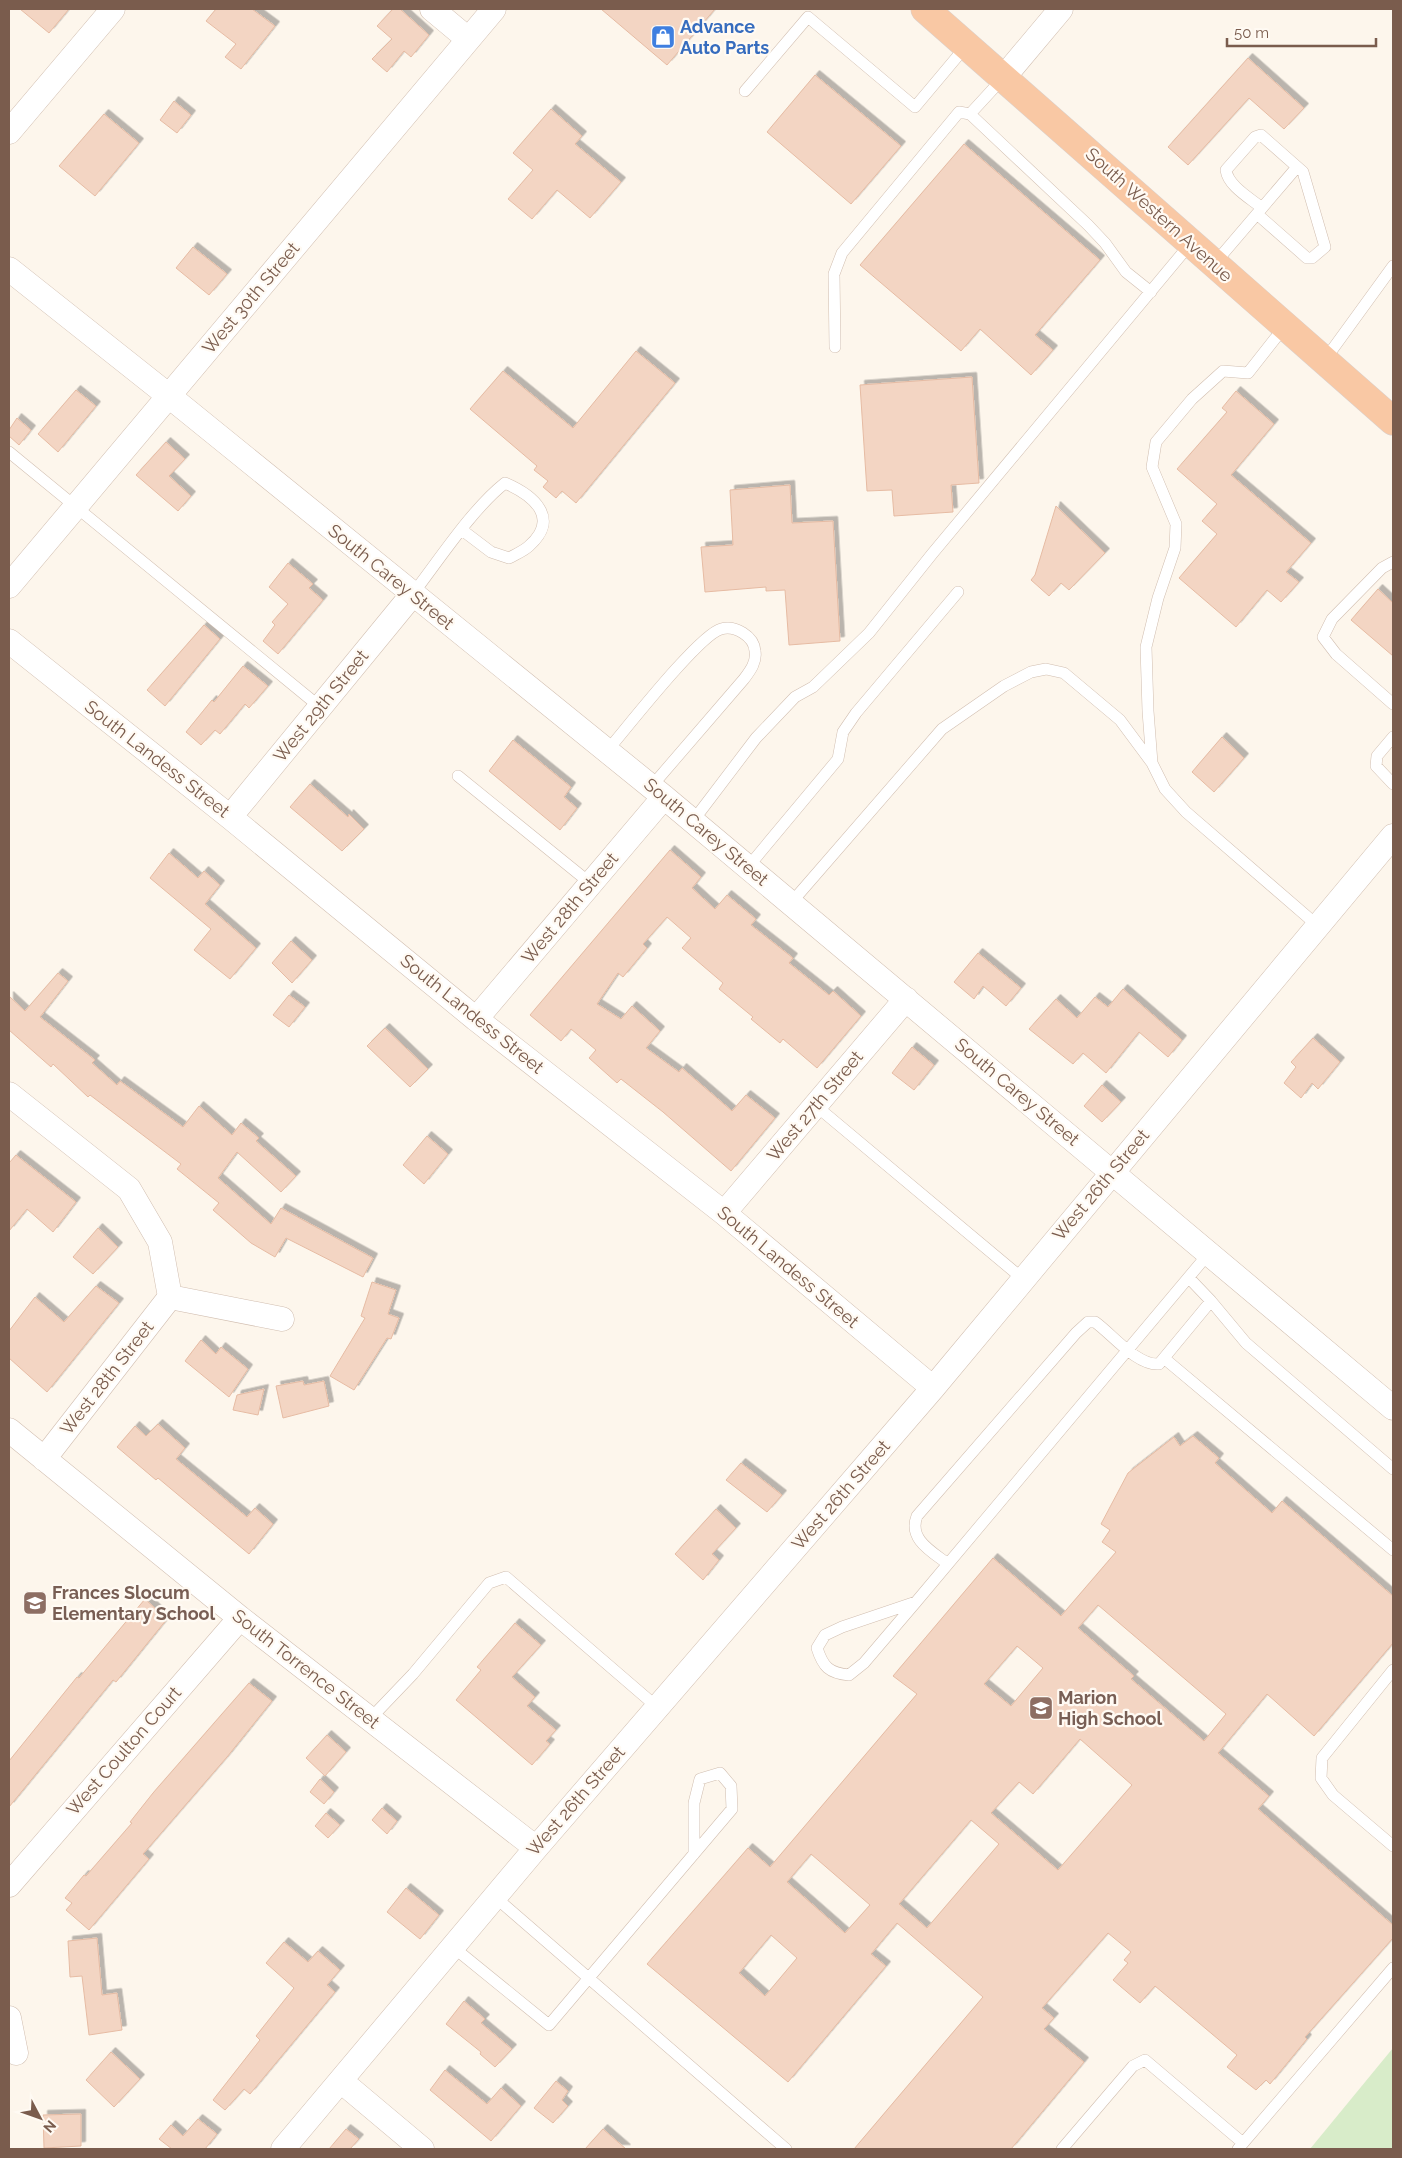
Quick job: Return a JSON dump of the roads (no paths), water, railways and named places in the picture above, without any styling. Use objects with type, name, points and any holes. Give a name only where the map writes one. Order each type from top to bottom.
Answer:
[{"type":"highway","name":"South Western Avenue","points":[[925,9],[1393,422]]},
{"type":"street","points":[[9,132],[113,9]]},
{"type":"street","points":[[432,9],[468,39]]},
{"type":"street","name":"West 30th Street","points":[[9,586],[494,9]]},
{"type":"street","points":[[1004,77],[1061,9]]},
{"type":"street","name":"South Carey Street","points":[[9,269],[169,396],[412,595],[658,792],[1393,1408]]},
{"type":"street","name":"West 29th Street","points":[[230,817],[412,595]]},
{"type":"street","name":"South Landess Street","points":[[9,641],[230,817],[476,1019],[724,1213],[933,1388]]},
{"type":"street","name":"West 28th Street","points":[[476,1019],[590,884],[658,792]]},
{"type":"street","name":"West 26th Street","points":[[283,2149],[536,1848],[933,1388],[1393,836]]},
{"type":"street","name":"West 27th Street","points":[[724,1213],[906,999]]},
{"type":"street","points":[[9,1094],[129,1189],[160,1242],[170,1297],[282,1319]]},
{"type":"street","name":"West 28th Street","points":[[44,1459],[170,1297]]},
{"type":"street","name":"South Torrence Street","points":[[9,1430],[240,1618],[536,1848]]},
{"type":"street","name":"West Coulton Court","points":[[9,1885],[240,1618]]},
{"type":"street","points":[[9,2018],[16,2054]]},
{"type":"street","points":[[341,2081],[422,2149]]},
{"type":"lane","points":[[745,91],[808,17],[914,107],[967,45]]},
{"type":"lane","points":[[970,114],[1004,77]]},
{"type":"lane","points":[[835,347],[834,274],[842,253],[959,112],[970,114],[1088,225],[1105,243],[1126,272],[1151,292]]},
{"type":"lane","points":[[1261,135],[1303,172],[1325,247],[1312,258],[1307,258],[1259,211],[1227,177],[1226,170],[1255,137],[1261,135]]},
{"type":"lane","points":[[1215,263],[1297,167]]},
{"type":"lane","points":[[693,821],[756,738],[795,697],[813,687],[868,633],[1191,243]]},
{"type":"lane","points":[[1324,360],[1393,266]]},
{"type":"lane","points":[[1152,763],[1146,646],[1158,598],[1175,548],[1176,524],[1152,467],[1156,442],[1192,399],[1223,371],[1248,372],[1285,326]]},
{"type":"lane","points":[[9,452],[320,707]]},
{"type":"lane","points":[[412,595],[462,530],[494,492],[505,482],[522,490],[539,504],[544,516],[541,532],[529,546],[509,558],[491,552],[462,530]]},
{"type":"lane","points":[[1393,562],[1382,568],[1332,619],[1323,637],[1336,654],[1393,704]]},
{"type":"lane","points":[[748,867],[838,759],[843,732],[856,713],[958,592]]},
{"type":"lane","points":[[607,751],[708,636],[721,629],[732,628],[743,633],[752,642],[756,651],[754,664],[658,792]]},
{"type":"lane","points":[[791,903],[942,729],[1004,686],[1031,672],[1046,669],[1064,673],[1120,720],[1152,763],[1166,789],[1186,812],[1318,926]]},
{"type":"lane","points":[[1393,737],[1377,756],[1376,766],[1393,784]]},
{"type":"lane","points":[[458,776],[590,884]]},
{"type":"lane","points":[[815,1105],[1023,1279]]},
{"type":"lane","points":[[916,1602],[860,1620],[825,1635],[817,1648],[822,1663],[836,1674],[849,1675],[864,1663],[916,1602],[1128,1351],[1209,1254]]},
{"type":"lane","points":[[1189,1278],[1246,1343],[1393,1469]]},
{"type":"lane","points":[[948,1564],[922,1545],[916,1536],[914,1525],[917,1516],[1076,1333],[1088,1322],[1095,1322],[1128,1351],[1153,1365],[1160,1364],[1211,1301]]},
{"type":"lane","points":[[1165,1359],[1393,1550]]},
{"type":"lane","points":[[370,1719],[413,1674],[489,1584],[506,1577],[658,1707]]},
{"type":"lane","points":[[1393,1670],[1322,1758],[1321,1778],[1333,1795],[1393,1846]]},
{"type":"lane","points":[[453,1947],[549,2025],[732,1810],[731,1786],[720,1773],[700,1779],[694,1803],[694,1854]]},
{"type":"lane","points":[[495,1897],[786,2149]]},
{"type":"lane","points":[[1062,2149],[1133,2066],[1145,2060],[1240,2146],[1393,1968]]},
{"type":"place","name":"Advance Auto Parts","points":[[663,37]]},
{"type":"place","name":"Frances Slocum Elementary School","points":[[35,1603]]},
{"type":"place","name":"Marion High School","points":[[1041,1708]]}]
